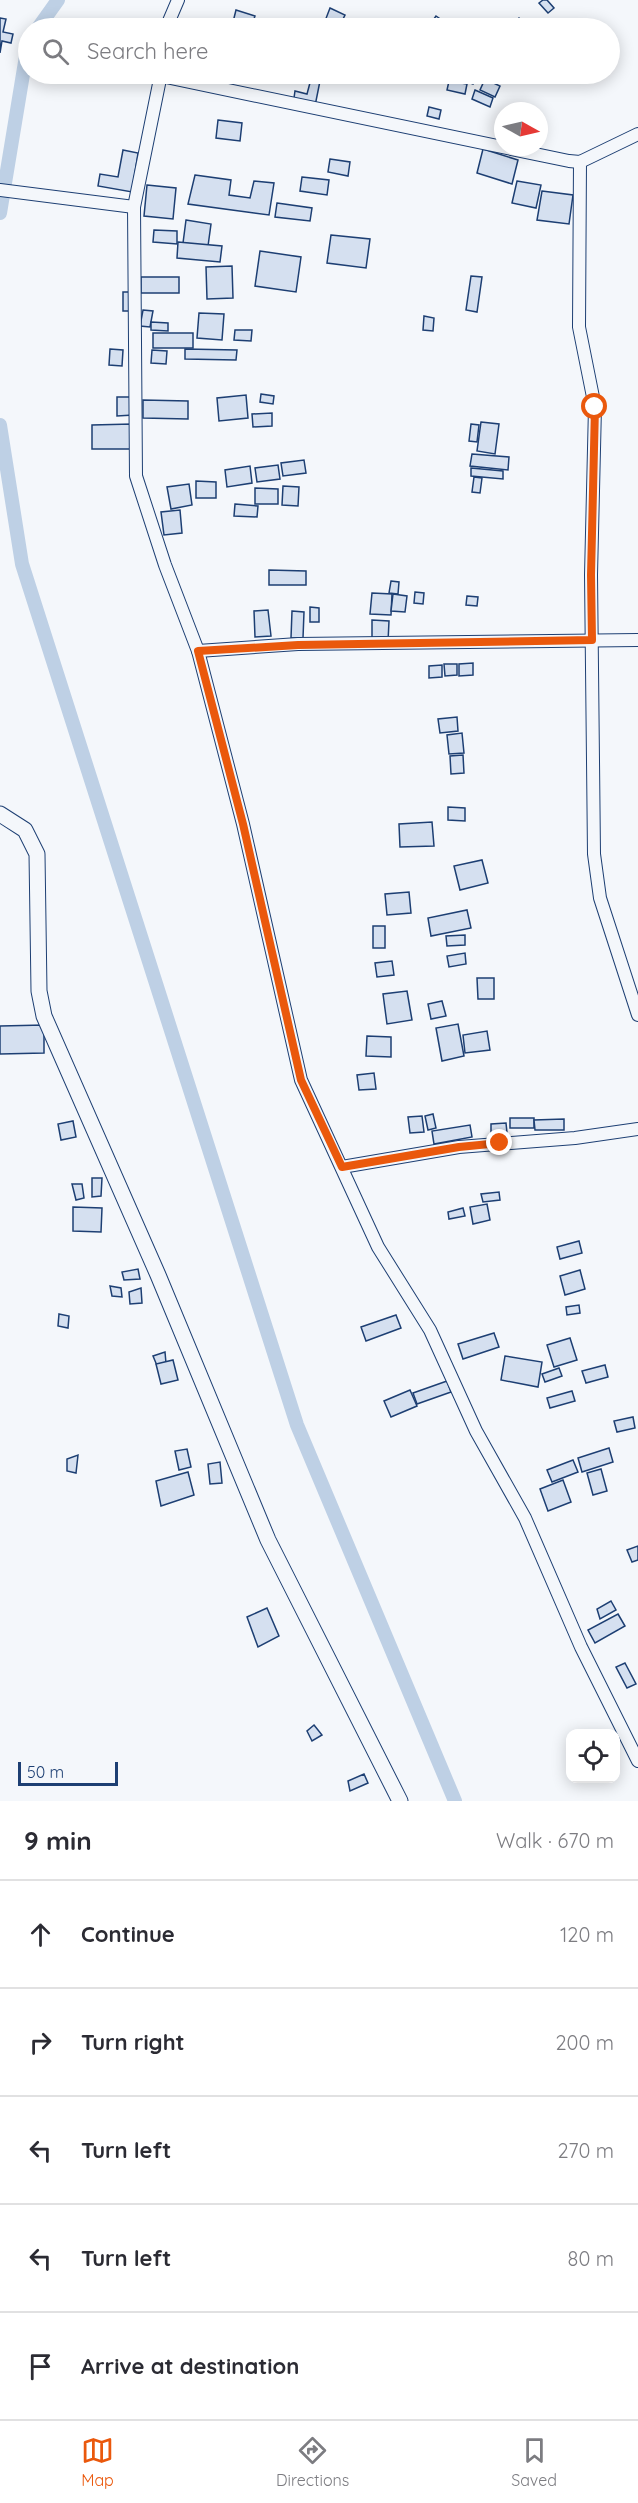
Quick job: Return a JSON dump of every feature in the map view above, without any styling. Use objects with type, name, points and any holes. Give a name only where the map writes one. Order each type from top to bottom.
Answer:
[{"type":"street","points":[[170,18],[178,0]]},
{"type":"street","points":[[159,84],[134,207],[136,476],[165,564],[198,651],[243,824],[301,1080],[378,1247],[429,1330],[476,1431],[525,1518],[581,1647],[638,1761]]},
{"type":"street","points":[[205,84],[375,122],[580,162],[638,134]]},
{"type":"street","points":[[580,162],[579,327],[595,407],[591,575],[594,854],[600,898],[638,1015]]},
{"type":"street","points":[[0,190],[134,207]]},
{"type":"street","points":[[198,651],[298,645],[638,640]]},
{"type":"street","points":[[0,814],[25,830],[37,854],[39,991],[44,1016],[153,1264],[268,1540],[399,1801]]},
{"type":"street","points":[[342,1167],[459,1147],[575,1138],[638,1129]]},
{"type":"building","points":[[547,0],[554,8],[548,13],[539,3]]},
{"type":"building","points":[[330,8],[345,15],[344,18],[326,18]]},
{"type":"building","points":[[236,10],[255,16],[254,18],[234,18]]},
{"type":"building","points":[[0,18],[6,19],[3,32],[13,34],[11,43],[2,41],[0,53]]},
{"type":"building","points":[[310,84],[319,84],[315,106],[294,98],[295,91],[307,94]]},
{"type":"building","points":[[448,84],[467,84],[465,94],[447,90]]},
{"type":"building","points":[[483,84],[500,86],[495,97],[480,90]]},
{"type":"building","points":[[475,90],[493,98],[490,107],[472,99]]},
{"type":"building","points":[[429,107],[441,110],[439,119],[427,116]]},
{"type":"building","points":[[218,120],[242,123],[240,141],[216,138]]},
{"type":"building","points":[[483,149],[494,152],[494,156],[505,156],[518,160],[512,184],[477,173]]},
{"type":"building","points":[[123,150],[138,153],[132,192],[98,186],[100,174],[118,177]]},
{"type":"building","points":[[330,159],[350,162],[348,176],[328,172]]},
{"type":"building","points":[[195,175],[231,180],[229,195],[250,198],[254,181],[274,183],[269,215],[188,204]]},
{"type":"building","points":[[302,177],[329,180],[327,195],[300,191]]},
{"type":"building","points":[[517,181],[541,185],[536,208],[512,203]]},
{"type":"building","points":[[147,185],[176,188],[173,219],[144,216]]},
{"type":"building","points":[[542,191],[573,195],[569,224],[537,220]]},
{"type":"building","points":[[277,203],[312,208],[310,221],[275,217]]},
{"type":"building","points":[[186,220],[211,224],[208,246],[183,243]]},
{"type":"building","points":[[154,230],[177,231],[177,244],[153,242]]},
{"type":"building","points":[[331,235],[370,239],[366,268],[327,263]]},
{"type":"building","points":[[178,242],[222,246],[220,262],[177,258]]},
{"type":"building","points":[[260,251],[301,257],[296,292],[255,286]]},
{"type":"building","points":[[232,266],[233,298],[207,299],[206,267]]},
{"type":"building","points":[[471,276],[482,277],[477,312],[466,310]]},
{"type":"building","points":[[141,277],[179,277],[179,293],[141,293]]},
{"type":"building","points":[[123,292],[132,292],[132,311],[123,311]]},
{"type":"building","points":[[143,310],[153,311],[150,327],[140,326]]},
{"type":"building","points":[[199,313],[224,314],[222,340],[197,338]]},
{"type":"building","points":[[424,316],[434,318],[433,331],[423,330]]},
{"type":"building","points":[[151,322],[168,323],[168,331],[151,330]]},
{"type":"building","points":[[235,330],[252,330],[251,341],[234,340]]},
{"type":"building","points":[[153,333],[193,333],[193,348],[153,348]]},
{"type":"building","points":[[110,349],[123,350],[122,366],[109,365]]},
{"type":"building","points":[[185,349],[237,350],[236,360],[185,359]]},
{"type":"building","points":[[152,350],[167,351],[166,364],[151,363]]},
{"type":"building","points":[[261,394],[274,396],[273,404],[260,402]]},
{"type":"building","points":[[246,395],[248,418],[219,421],[217,398]]},
{"type":"building","points":[[117,397],[133,397],[133,415],[117,416]]},
{"type":"building","points":[[143,400],[188,401],[188,419],[143,418]]},
{"type":"building","points":[[272,413],[272,426],[253,427],[252,414]]},
{"type":"building","points":[[481,422],[499,424],[495,454],[477,451]]},
{"type":"building","points":[[132,424],[132,449],[92,449],[92,425]]},
{"type":"building","points":[[471,424],[479,425],[477,442],[469,441]]},
{"type":"building","points":[[472,454],[509,457],[508,470],[470,466]]},
{"type":"building","points":[[304,460],[306,473],[283,476],[281,463]]},
{"type":"building","points":[[278,465],[280,479],[257,482],[255,468]]},
{"type":"building","points":[[250,466],[252,483],[227,487],[225,470]]},
{"type":"building","points":[[471,468],[503,471],[503,479],[471,476]]},
{"type":"building","points":[[474,477],[482,478],[480,493],[472,492]]},
{"type":"building","points":[[196,481],[216,482],[216,498],[196,498]]},
{"type":"building","points":[[189,484],[192,505],[171,509],[167,487]]},
{"type":"building","points":[[283,486],[299,487],[298,506],[282,505]]},
{"type":"building","points":[[255,488],[278,489],[278,504],[255,504]]},
{"type":"building","points":[[235,504],[258,506],[257,517],[234,516]]},
{"type":"building","points":[[180,510],[182,533],[164,535],[161,512]]},
{"type":"building","points":[[269,570],[306,571],[306,585],[269,585]]},
{"type":"building","points":[[391,581],[399,582],[398,594],[389,593]]},
{"type":"building","points":[[415,592],[424,593],[423,604],[414,603]]},
{"type":"building","points":[[372,593],[392,594],[391,615],[370,614]]},
{"type":"building","points":[[393,594],[407,596],[405,612],[391,611]]},
{"type":"building","points":[[467,596],[478,597],[477,606],[466,605]]},
{"type":"building","points":[[310,607],[319,608],[319,622],[310,622]]},
{"type":"building","points":[[268,610],[271,636],[255,637],[254,611]]},
{"type":"building","points":[[292,611],[304,612],[303,638],[291,638]]},
{"type":"building","points":[[372,620],[389,621],[388,642],[372,641]]},
{"type":"building","points":[[473,663],[473,675],[459,676],[459,664]]},
{"type":"building","points":[[444,664],[457,664],[457,675],[445,676]]},
{"type":"building","points":[[442,665],[442,677],[429,678],[429,666]]},
{"type":"building","points":[[457,717],[458,731],[440,733],[438,719]]},
{"type":"building","points":[[462,733],[464,753],[449,754],[447,735]]},
{"type":"building","points":[[463,755],[464,773],[451,774],[450,756]]},
{"type":"building","points":[[448,807],[465,808],[465,821],[448,820]]},
{"type":"building","points":[[432,822],[434,846],[400,847],[399,824]]},
{"type":"building","points":[[482,860],[488,883],[460,890],[454,866]]},
{"type":"building","points":[[409,892],[411,913],[387,915],[385,894]]},
{"type":"building","points":[[467,910],[471,928],[431,936],[428,918]]},
{"type":"building","points":[[373,926],[385,926],[385,948],[373,948]]},
{"type":"building","points":[[465,935],[465,945],[447,946],[446,936]]},
{"type":"building","points":[[465,953],[466,964],[449,967],[447,956]]},
{"type":"building","points":[[392,961],[394,975],[377,977],[375,963]]},
{"type":"building","points":[[477,978],[494,978],[494,999],[478,999]]},
{"type":"building","points":[[407,991],[412,1020],[387,1024],[383,994]]},
{"type":"building","points":[[442,1001],[446,1016],[431,1019],[428,1004]]},
{"type":"building","points":[[458,1024],[464,1056],[442,1061],[436,1028]]},
{"type":"building","points":[[44,1025],[44,1053],[0,1054],[0,1026]]},
{"type":"building","points":[[487,1031],[490,1050],[465,1053],[463,1035]]},
{"type":"building","points":[[367,1036],[391,1037],[391,1057],[366,1056]]},
{"type":"building","points":[[374,1073],[376,1089],[359,1090],[357,1075]]},
{"type":"building","points":[[433,1114],[436,1128],[428,1130],[425,1116]]},
{"type":"building","points":[[422,1116],[424,1132],[410,1133],[408,1117]]},
{"type":"building","points":[[510,1118],[534,1118],[534,1128],[510,1128]]},
{"type":"building","points":[[564,1119],[564,1130],[535,1130],[534,1120]]},
{"type":"building","points":[[73,1121],[76,1137],[61,1140],[58,1124]]},
{"type":"building","points":[[506,1123],[507,1133],[491,1133],[491,1124]]},
{"type":"building","points":[[470,1125],[472,1137],[434,1144],[432,1131]]},
{"type":"building","points":[[92,1178],[102,1178],[101,1196],[92,1197]]},
{"type":"building","points":[[72,1184],[82,1184],[84,1198],[76,1200]]},
{"type":"building","points":[[499,1192],[500,1200],[483,1202],[481,1194]]},
{"type":"building","points":[[487,1204],[490,1220],[473,1224],[470,1207]]},
{"type":"building","points":[[73,1207],[102,1208],[101,1232],[73,1231]]},
{"type":"building","points":[[463,1208],[465,1216],[449,1219],[448,1212]]},
{"type":"building","points":[[579,1241],[582,1253],[560,1259],[557,1247]]},
{"type":"building","points":[[138,1269],[140,1279],[124,1280],[122,1272]]},
{"type":"building","points":[[580,1270],[585,1289],[565,1295],[560,1276]]},
{"type":"building","points":[[110,1286],[121,1288],[122,1297],[112,1296]]},
{"type":"building","points":[[141,1288],[142,1303],[130,1304],[129,1292]]},
{"type":"building","points":[[579,1305],[580,1313],[567,1315],[566,1307]]},
{"type":"building","points":[[59,1314],[69,1316],[68,1328],[58,1326]]},
{"type":"building","points":[[396,1315],[401,1328],[366,1341],[361,1327]]},
{"type":"building","points":[[494,1333],[499,1347],[463,1359],[458,1344]]},
{"type":"building","points":[[570,1338],[577,1360],[554,1367],[547,1345]]},
{"type":"building","points":[[165,1352],[166,1363],[158,1368],[153,1356]]},
{"type":"building","points":[[505,1356],[542,1362],[538,1387],[501,1380]]},
{"type":"building","points":[[173,1360],[178,1380],[161,1384],[156,1364]]},
{"type":"building","points":[[605,1365],[608,1377],[586,1383],[582,1371]]},
{"type":"building","points":[[559,1368],[562,1376],[545,1382],[542,1374]]},
{"type":"building","points":[[447,1381],[451,1392],[417,1404],[413,1393]]},
{"type":"building","points":[[410,1390],[417,1406],[391,1417],[384,1401]]},
{"type":"building","points":[[572,1391],[575,1401],[550,1408],[547,1398]]},
{"type":"building","points":[[633,1417],[635,1428],[617,1432],[614,1421]]},
{"type":"building","points":[[609,1448],[613,1462],[582,1472],[578,1458]]},
{"type":"building","points":[[187,1449],[191,1467],[179,1470],[175,1451]]},
{"type":"building","points":[[78,1455],[76,1473],[67,1471],[67,1459]]},
{"type":"building","points":[[573,1460],[578,1472],[552,1482],[547,1470]]},
{"type":"building","points":[[220,1462],[222,1483],[210,1484],[208,1464]]},
{"type":"building","points":[[601,1469],[607,1491],[593,1495],[587,1473]]},
{"type":"building","points":[[188,1472],[194,1495],[161,1506],[156,1481]]},
{"type":"building","points":[[563,1480],[571,1502],[548,1511],[540,1489]]},
{"type":"building","points":[[638,1546],[638,1560],[632,1562],[627,1550]]},
{"type":"building","points":[[611,1601],[616,1610],[600,1619],[597,1609]]},
{"type":"building","points":[[267,1608],[279,1636],[258,1647],[247,1617]]},
{"type":"building","points":[[618,1614],[625,1626],[595,1643],[588,1630]]},
{"type":"building","points":[[625,1663],[636,1684],[627,1688],[616,1667]]},
{"type":"building","points":[[314,1725],[322,1735],[312,1741],[307,1731]]},
{"type":"building","points":[[364,1774],[368,1783],[350,1791],[348,1781]]},
{"type":"waterway","points":[[45,18],[58,0]]},
{"type":"waterway","points":[[0,213],[21,84]]},
{"type":"waterway","points":[[0,425],[22,564],[297,1425],[455,1801]]},
{"type":"route","points":[[500,1143],[459,1147],[342,1167],[301,1080],[243,824],[198,651],[298,645],[592,640],[591,575],[595,407]]}]
